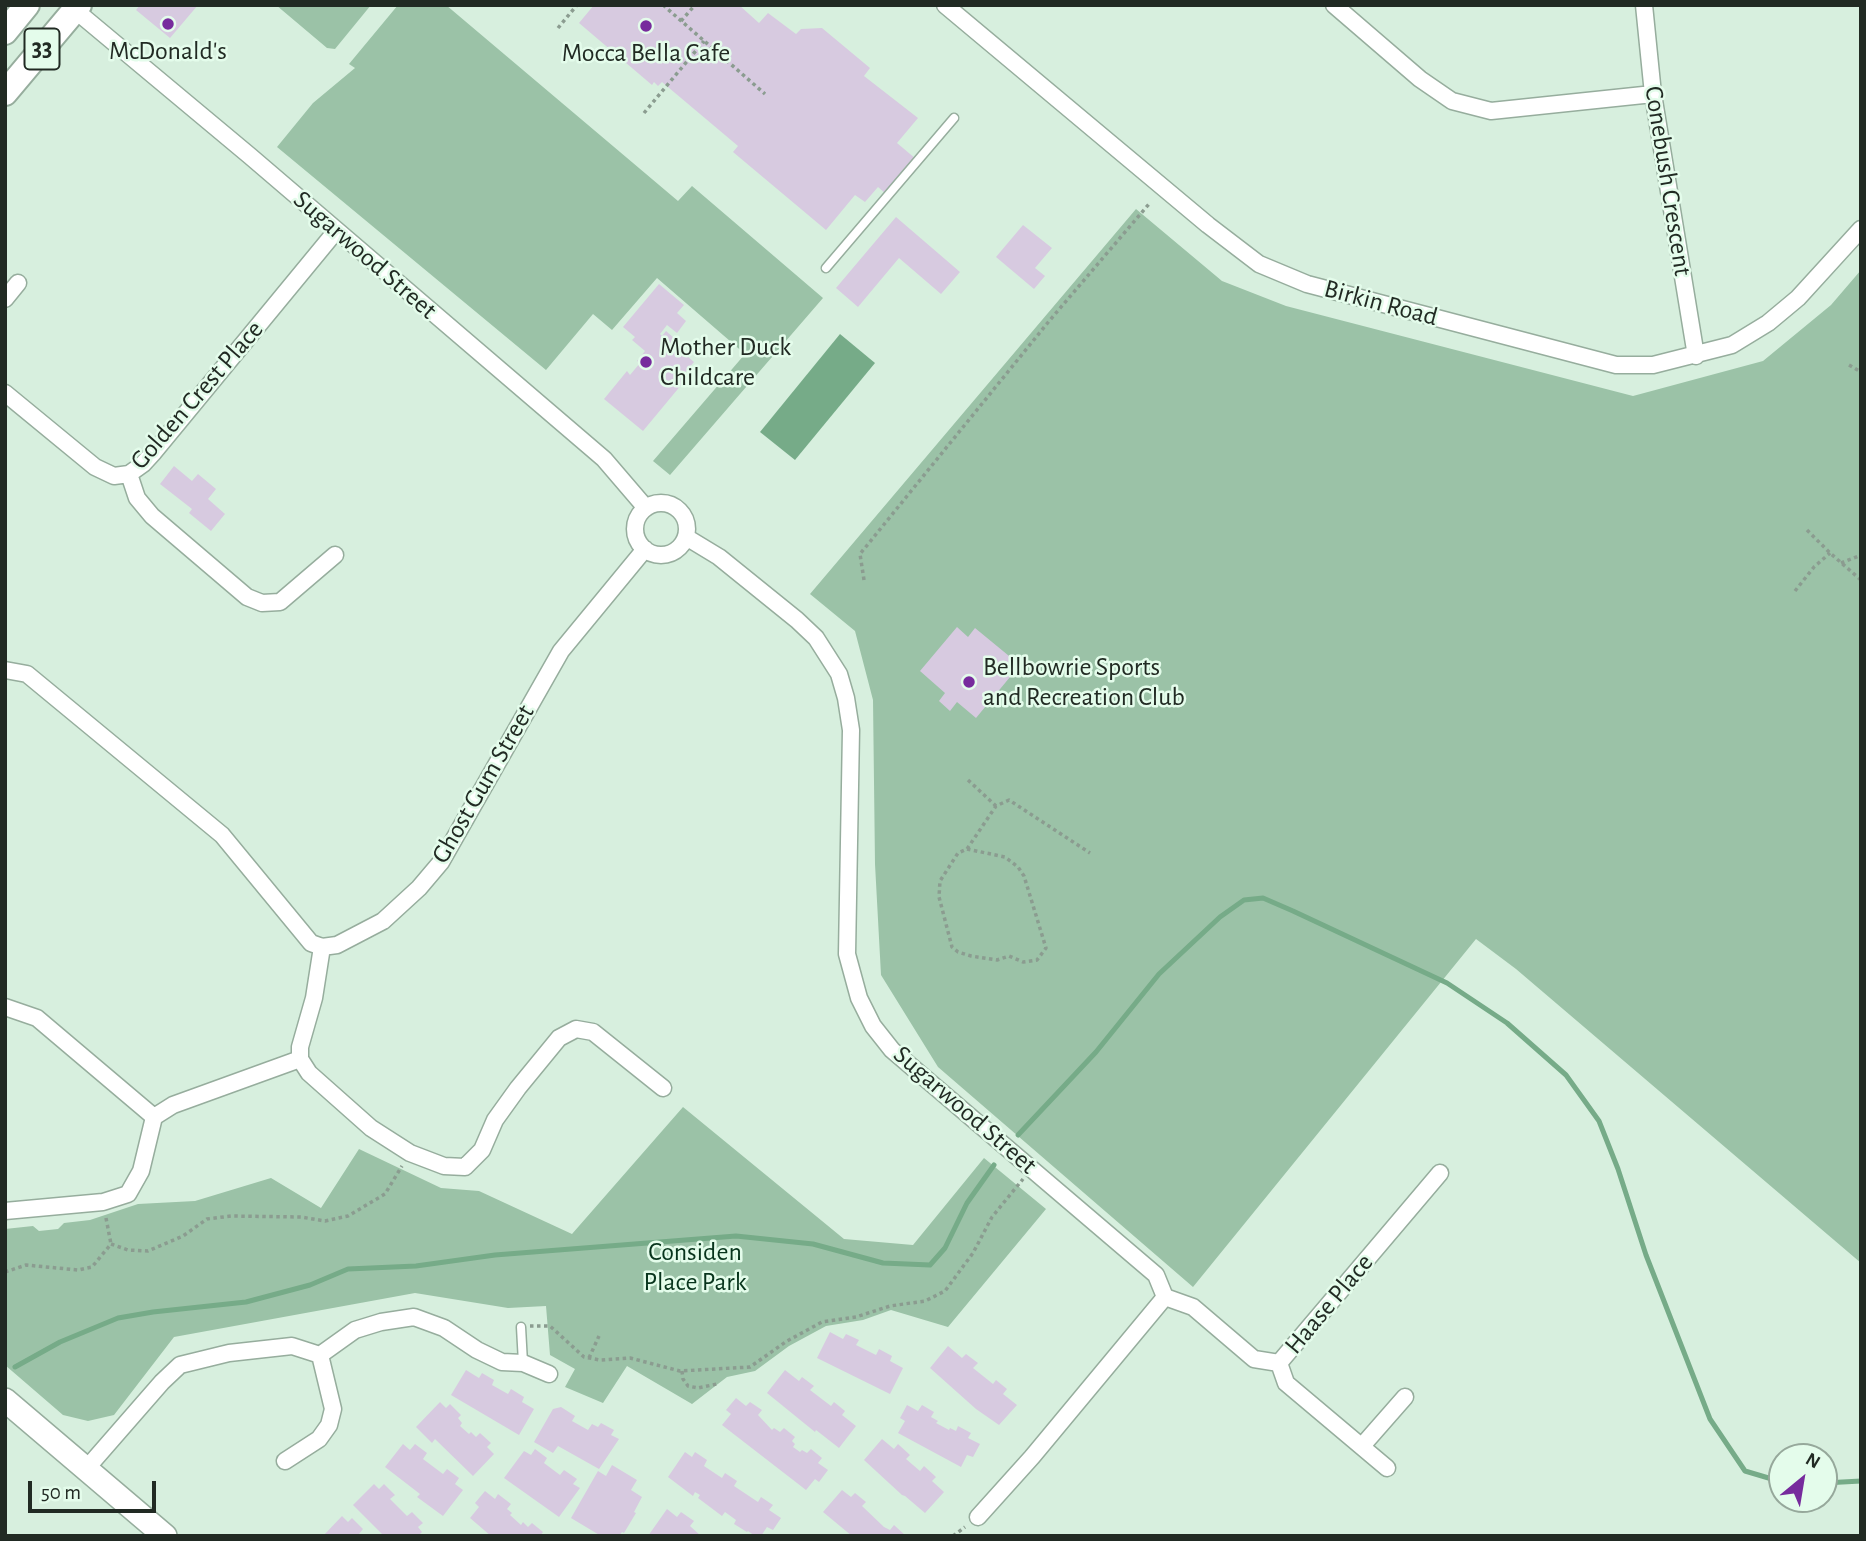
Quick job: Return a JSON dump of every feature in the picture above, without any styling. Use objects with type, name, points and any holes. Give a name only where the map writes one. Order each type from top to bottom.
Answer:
[{"type":"main road","name":"33","points":[[5,32],[27,5]]},
{"type":"main road","name":"33","points":[[5,93],[74,7]]},
{"type":"street","name":"Birkin Road","points":[[945,5],[1208,225],[1259,264],[1307,284],[1616,365],[1653,365],[1732,345],[1768,323],[1798,298],[1861,229]]},
{"type":"street","points":[[1334,5],[1420,79],[1452,101],[1491,111],[1653,94]]},
{"type":"street","name":"Conebush Crescent","points":[[1644,5],[1653,94],[1696,356]]},
{"type":"street","name":"Sugarwood Street","points":[[74,7],[604,458],[646,508]]},
{"type":"street","name":"Golden Crest Place","points":[[5,393],[95,467],[114,476],[129,474],[149,458],[336,231]]},
{"type":"street","points":[[5,299],[18,283]]},
{"type":"street","points":[[129,474],[137,498],[152,516],[247,597],[262,603],[280,603],[335,555]]},
{"type":"street","points":[[660,503],[674,506],[684,516],[686,537],[672,552],[658,554],[645,549],[637,538],[636,525],[641,512],[646,508],[660,503]]},
{"type":"street","name":"Sugarwood Street","points":[[686,537],[719,557],[797,620],[816,638],[839,674],[851,730],[847,954],[859,998],[873,1026],[892,1050],[1156,1275],[1165,1297]]},
{"type":"street","name":"Ghost Gum Street","points":[[322,947],[342,943],[383,921],[419,888],[441,862],[561,651],[645,549]]},
{"type":"street","points":[[5,670],[27,674],[215,828],[311,943],[322,947],[314,998],[300,1047],[300,1059],[309,1073],[371,1129],[410,1153],[444,1166],[465,1167],[482,1150],[495,1120],[534,1068],[559,1038],[576,1029],[593,1032],[663,1088]]},
{"type":"street","points":[[5,1007],[37,1018],[153,1117]]},
{"type":"street","points":[[5,1211],[103,1202],[128,1194],[141,1171],[153,1117],[173,1105],[300,1059]]},
{"type":"street","name":"Haase Place","points":[[1165,1297],[1193,1307],[1254,1359],[1279,1363],[1440,1173]]},
{"type":"street","points":[[978,1517],[1032,1457],[1165,1297]]},
{"type":"street","points":[[320,1355],[355,1330],[381,1322],[414,1317],[444,1328],[477,1350],[502,1362],[523,1363],[549,1374]]},
{"type":"street","points":[[87,1468],[180,1365],[229,1353],[292,1346],[320,1355]]},
{"type":"street","points":[[285,1461],[319,1439],[329,1425],[332,1409],[320,1355]]},
{"type":"street","points":[[1279,1363],[1286,1383],[1387,1468]]},
{"type":"street","points":[[1362,1446],[1405,1396]]},
{"type":"street","points":[[5,1400],[165,1536]]},
{"type":"lane","points":[[826,268],[954,118]]},
{"type":"lane","points":[[521,1327],[523,1363]]},
{"type":"path","points":[[558,28],[577,5]]},
{"type":"path","points":[[663,5],[765,94]]},
{"type":"path","points":[[681,21],[695,5]]},
{"type":"path","points":[[644,113],[704,41]]},
{"type":"path","points":[[864,580],[860,554],[1050,320],[1149,204]]},
{"type":"path","points":[[1849,365],[1861,372]]},
{"type":"path","points":[[1807,530],[1861,580]]},
{"type":"path","points":[[1795,591],[1814,567],[1830,554]]},
{"type":"path","points":[[1840,563],[1861,555]]},
{"type":"path","points":[[968,780],[996,806]]},
{"type":"path","points":[[967,849],[1005,857],[1018,867],[1024,876],[1046,948],[1037,960],[1023,962],[1009,956],[997,960],[958,952],[952,947],[939,897],[940,881],[958,853],[967,849],[996,806],[1009,800],[1090,853]]},
{"type":"path","points":[[111,1244],[128,1250],[148,1251],[183,1236],[207,1219],[231,1216],[301,1217],[325,1221],[348,1216],[385,1194],[410,1153]]},
{"type":"path","points":[[521,1327],[550,1326],[576,1350],[589,1358],[600,1360],[630,1358],[660,1368],[682,1371],[750,1367],[787,1341],[822,1322],[856,1317],[890,1306],[936,1297],[951,1284],[973,1253],[992,1217],[1032,1168]]},
{"type":"path","points":[[103,1202],[111,1244]]},
{"type":"path","points":[[5,1272],[26,1265],[78,1270],[92,1267],[111,1244]]},
{"type":"path","points":[[589,1358],[599,1336]]},
{"type":"path","points":[[682,1371],[682,1379],[688,1386],[711,1387],[717,1384]]},
{"type":"green space","points":[[276,5],[371,5],[335,49],[327,48]]},
{"type":"green space","points":[[398,5],[446,5],[678,201],[692,186],[823,298],[670,475],[653,461],[745,354],[657,278],[612,330],[593,314],[546,370],[277,147],[313,103],[355,68],[349,64]]},
{"type":"green space","points":[[1136,209],[1222,281],[1286,306],[1633,396],[1763,361],[1831,305],[1861,270],[1861,1263],[1516,969],[1476,939],[1193,1287],[938,1067],[881,975],[875,864],[873,700],[855,631],[810,594]]},
{"type":"green space","name":"Considen Place Park","points":[[683,1107],[844,1239],[913,1245],[984,1158],[1046,1209],[948,1327],[891,1310],[863,1320],[826,1326],[789,1346],[755,1371],[727,1377],[692,1404],[627,1366],[603,1403],[565,1387],[575,1369],[550,1355],[546,1306],[508,1308],[415,1293],[174,1337],[114,1415],[88,1421],[63,1415],[5,1365],[5,1229],[33,1226],[39,1231],[58,1229],[64,1223],[90,1220],[138,1204],[195,1201],[271,1178],[321,1208],[359,1149],[441,1188],[479,1191],[572,1234]]},
{"type":"shaded area","points":[[840,334],[875,363],[795,460],[760,432]]},
{"type":"building","name":"McDonald's","points":[[140,5],[198,5],[170,38],[136,10]]},
{"type":"building","points":[[594,5],[739,5],[759,23],[768,13],[796,34],[801,29],[822,28],[870,68],[864,76],[918,118],[897,143],[916,159],[886,194],[878,187],[865,202],[855,195],[826,230],[733,152],[738,146],[662,82],[658,86],[654,82],[652,85],[579,23]]},
{"type":"building","points":[[896,217],[960,272],[941,294],[899,258],[858,307],[836,288]]},
{"type":"building","points":[[1023,225],[1052,248],[1035,268],[1045,276],[1034,289],[996,257]]},
{"type":"building","points":[[659,284],[684,305],[677,313],[686,321],[677,333],[667,325],[660,334],[662,336],[666,331],[683,346],[680,350],[694,362],[683,375],[687,378],[643,431],[604,399],[627,371],[630,375],[640,363],[637,361],[645,351],[632,340],[635,337],[623,327]]},
{"type":"building","points":[[174,466],[192,481],[198,474],[216,489],[208,499],[225,514],[211,531],[189,513],[192,509],[160,484]]},
{"type":"building","name":"Bellbowrie Sports and Recreation Club","points":[[957,627],[968,637],[975,628],[1020,665],[976,718],[957,702],[950,711],[939,701],[945,693],[920,671]]},
{"type":"building","points":[[830,1332],[843,1339],[846,1334],[859,1340],[856,1345],[876,1355],[879,1349],[892,1356],[890,1361],[903,1368],[890,1394],[817,1358]]},
{"type":"building","points":[[948,1346],[962,1358],[966,1354],[978,1363],[973,1368],[993,1384],[996,1380],[1007,1389],[1003,1394],[1017,1405],[999,1425],[976,1409],[930,1368]]},
{"type":"building","points":[[466,1370],[479,1378],[482,1373],[494,1380],[492,1385],[508,1394],[511,1389],[524,1397],[522,1402],[534,1409],[519,1435],[451,1395]]},
{"type":"building","points":[[785,1370],[799,1381],[802,1377],[814,1386],[810,1390],[831,1406],[834,1402],[845,1411],[842,1415],[856,1426],[839,1448],[767,1393]]},
{"type":"building","points":[[736,1398],[746,1406],[750,1402],[762,1410],[758,1415],[772,1430],[774,1428],[780,1432],[784,1428],[795,1437],[792,1441],[795,1444],[793,1447],[800,1452],[802,1450],[807,1453],[811,1449],[822,1458],[818,1463],[828,1470],[819,1482],[815,1479],[806,1490],[722,1425],[731,1414],[726,1410]]},
{"type":"building","points":[[440,1402],[446,1408],[450,1404],[461,1415],[458,1418],[462,1423],[460,1426],[469,1434],[471,1432],[476,1437],[480,1433],[491,1443],[487,1447],[494,1454],[473,1476],[435,1439],[432,1443],[416,1427]]},
{"type":"building","points":[[907,1405],[918,1411],[922,1405],[934,1412],[931,1417],[938,1421],[936,1423],[949,1430],[950,1428],[956,1431],[958,1426],[971,1433],[968,1438],[980,1444],[973,1457],[967,1455],[961,1467],[898,1433],[905,1421],[900,1418]]},
{"type":"building","points":[[561,1407],[575,1416],[572,1421],[588,1430],[592,1424],[598,1427],[601,1423],[614,1430],[611,1435],[619,1439],[599,1469],[558,1446],[553,1453],[534,1442],[553,1409]]},
{"type":"building","points":[[882,1439],[894,1449],[898,1444],[910,1455],[906,1459],[920,1471],[924,1466],[936,1477],[932,1481],[944,1492],[925,1513],[864,1460]]},
{"type":"building","points":[[403,1444],[410,1450],[415,1444],[427,1453],[423,1459],[443,1474],[447,1469],[459,1478],[455,1484],[463,1490],[443,1516],[417,1497],[420,1494],[385,1467]]},
{"type":"building","points":[[535,1449],[547,1458],[544,1463],[560,1475],[564,1470],[577,1479],[573,1484],[580,1488],[559,1517],[504,1478],[524,1451],[531,1455]]},
{"type":"building","points":[[685,1452],[692,1457],[695,1452],[707,1460],[704,1466],[722,1478],[725,1473],[737,1481],[734,1486],[758,1502],[761,1497],[773,1505],[769,1510],[781,1518],[773,1530],[767,1527],[761,1536],[747,1532],[734,1524],[736,1520],[725,1512],[722,1516],[698,1498],[700,1495],[695,1492],[693,1496],[668,1477]]},
{"type":"building","points":[[612,1465],[637,1480],[631,1490],[642,1497],[624,1533],[619,1536],[601,1536],[571,1518],[598,1471],[606,1476]]},
{"type":"building","points":[[374,1484],[379,1489],[384,1484],[395,1495],[390,1499],[407,1516],[412,1512],[423,1523],[418,1527],[422,1532],[418,1536],[384,1536],[353,1505]]},
{"type":"building","points":[[842,1490],[851,1497],[855,1493],[866,1502],[862,1506],[884,1527],[890,1530],[894,1525],[906,1536],[852,1536],[823,1512]]},
{"type":"building","points":[[485,1491],[495,1499],[498,1494],[511,1504],[507,1509],[512,1513],[510,1515],[521,1525],[523,1522],[528,1527],[532,1523],[543,1532],[540,1536],[491,1536],[470,1518],[479,1507],[475,1503]]},
{"type":"building","points":[[667,1509],[677,1517],[681,1512],[694,1521],[690,1526],[701,1536],[648,1536]]},
{"type":"building","points":[[342,1516],[348,1522],[352,1518],[363,1529],[359,1534],[361,1536],[323,1536]]},
{"type":"waterway","points":[[1018,1135],[1096,1052],[1159,974],[1220,917],[1244,900],[1263,898],[1293,911],[1447,983],[1507,1023],[1566,1075],[1599,1121],[1646,1255],[1710,1419],[1745,1471],[1768,1478]]},
{"type":"waterway","points":[[15,1367],[60,1342],[118,1318],[246,1302],[310,1285],[348,1269],[416,1266],[495,1255],[736,1236],[813,1244],[883,1263],[930,1265],[945,1248],[967,1203],[994,1165]]},
{"type":"waterway","points":[[1838,1482],[1861,1481]]},
{"type":"place","name":"McDonald's","points":[[168,24]]},
{"type":"place","name":"Mocca Bella Cafe","points":[[646,26]]},
{"type":"place","name":"Mother Duck Childcare","points":[[646,362]]},
{"type":"place","name":"Bellbowrie Sports and Recreation Club","points":[[969,682]]}]
